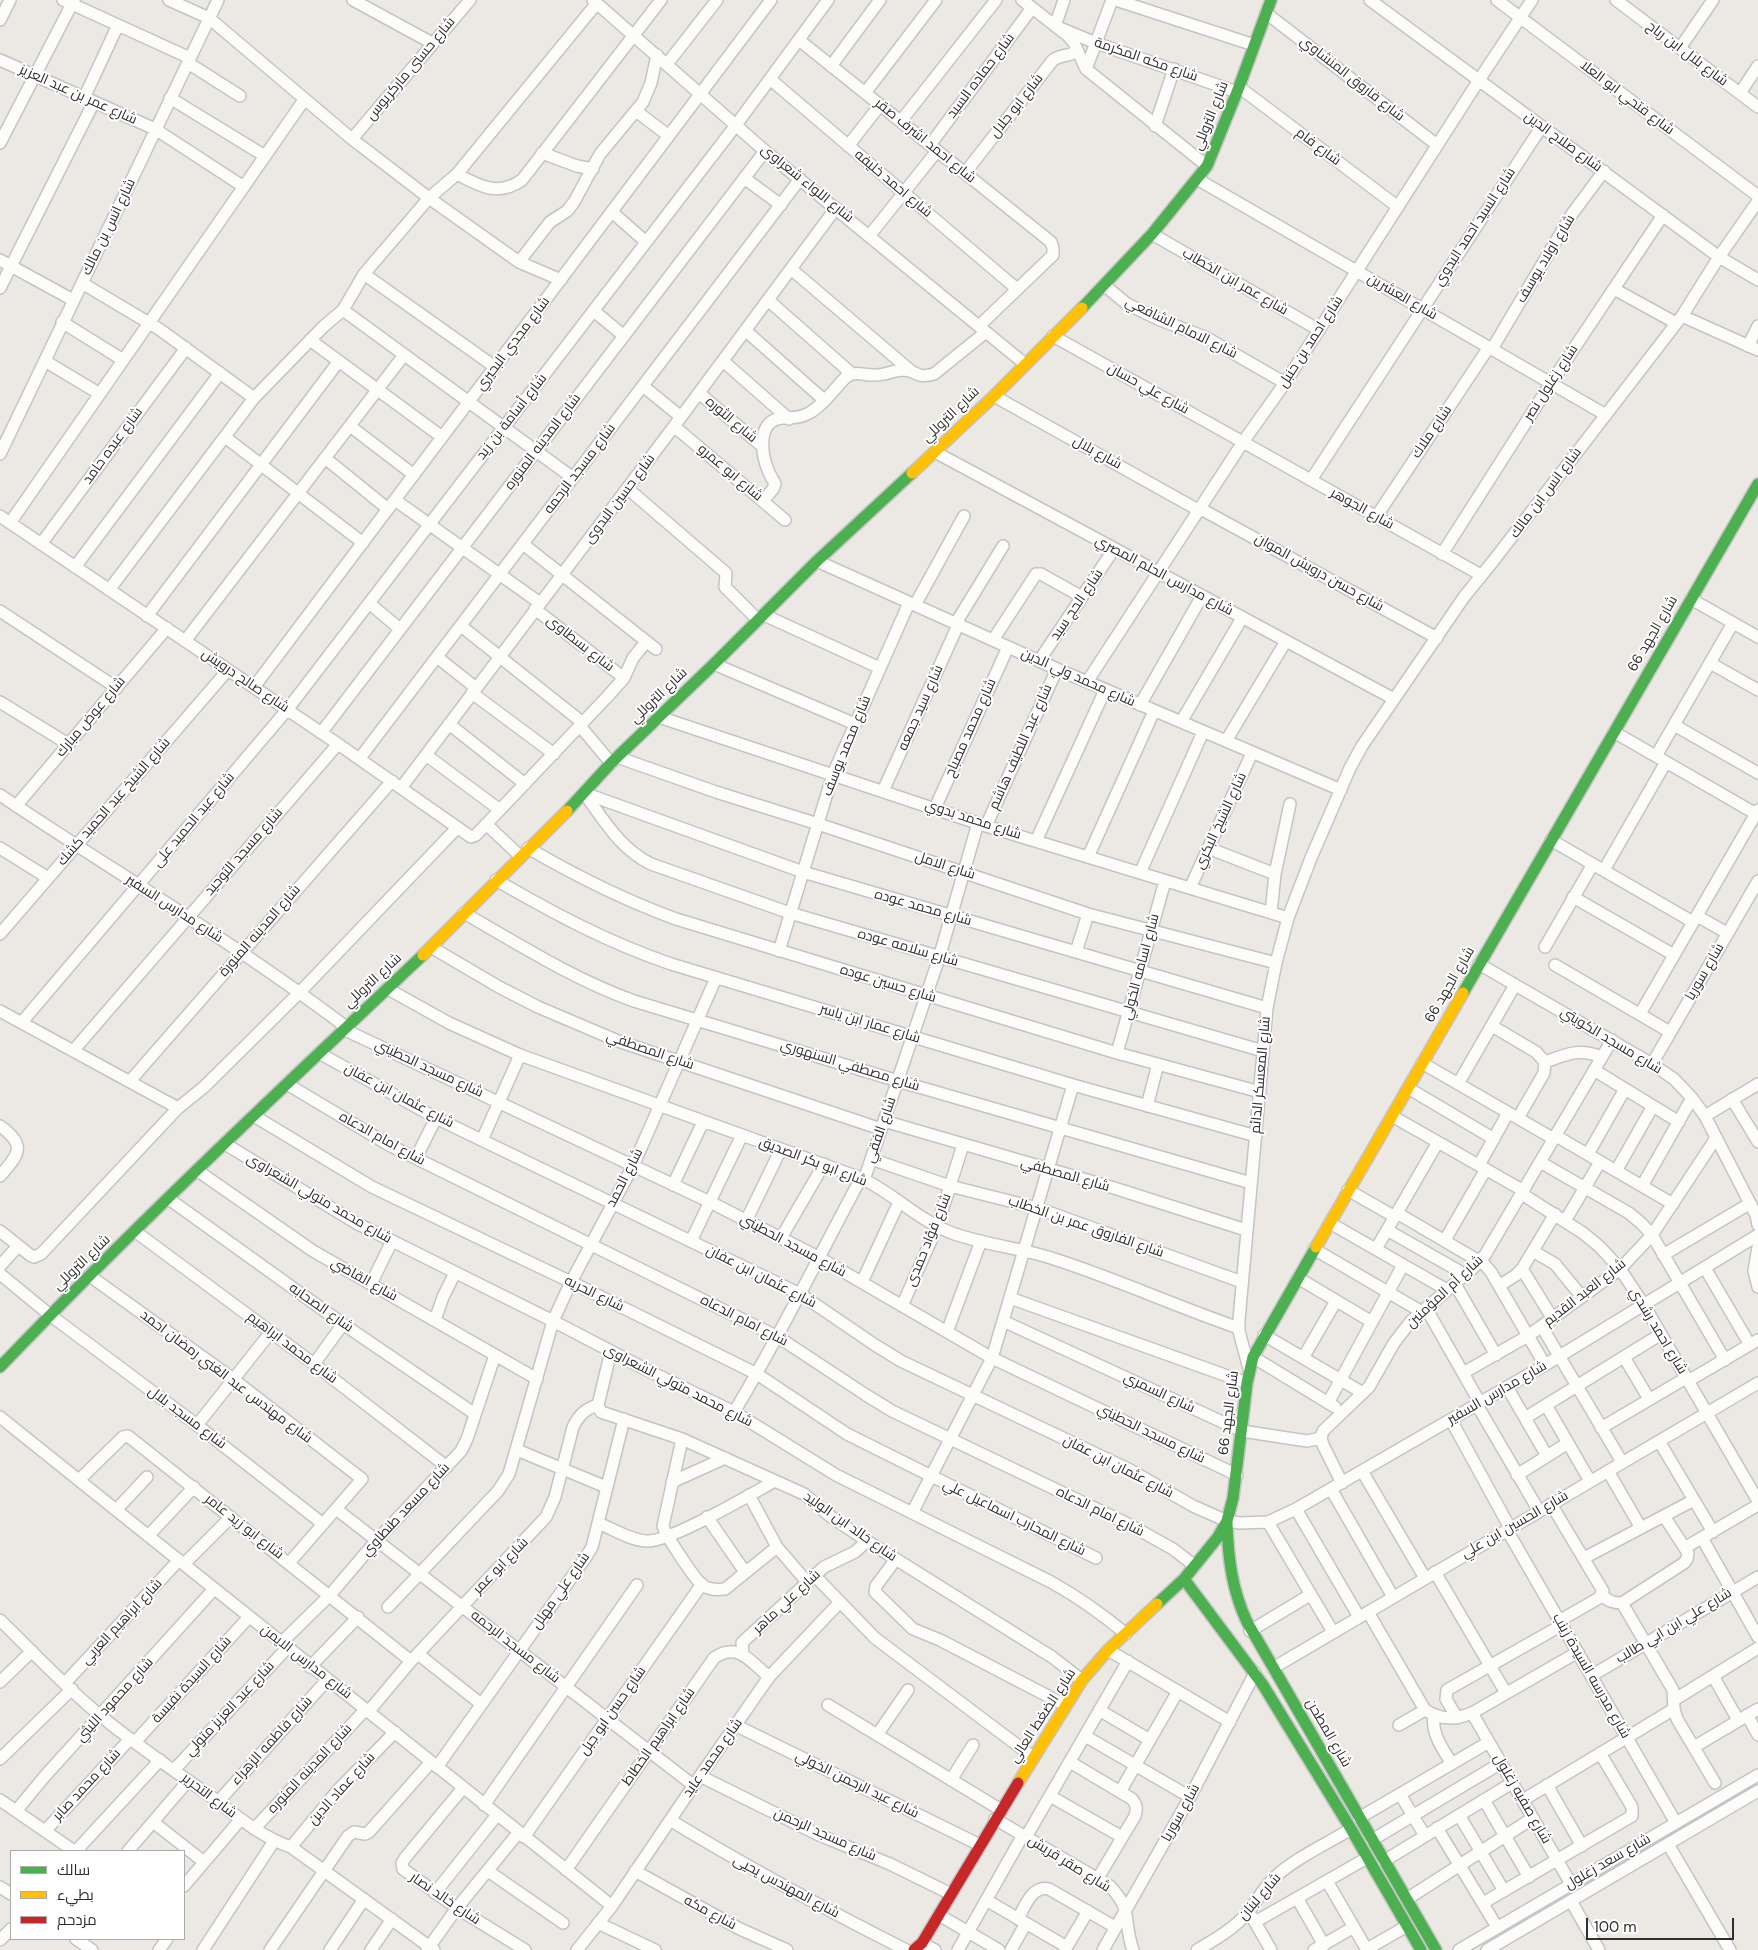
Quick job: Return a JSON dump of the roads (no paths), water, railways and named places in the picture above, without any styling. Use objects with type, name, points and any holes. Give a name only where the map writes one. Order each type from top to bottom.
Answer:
[{"type":"street","points":[[0,20],[10,0]]},
{"type":"street","points":[[169,0],[209,18],[304,100],[352,138],[518,262],[561,280]]},
{"type":"street","name":"شارع انس بن مالك","points":[[0,454],[218,0]]},
{"type":"street","points":[[353,0],[432,43]]},
{"type":"street","name":"شارع حسنى ماركريوس","points":[[352,138],[470,0]]},
{"type":"street","points":[[456,174],[478,186],[497,190],[507,189],[522,180],[660,0]]},
{"type":"street","points":[[667,64],[717,0]]},
{"type":"street","name":"شارع مجدي البحيري","points":[[254,687],[772,0]]},
{"type":"street","points":[[831,66],[880,0]]},
{"type":"street","points":[[865,93],[936,0]]},
{"type":"street","points":[[901,122],[996,0]]},
{"type":"street","points":[[1022,0],[1067,35],[1078,51],[1086,69],[1207,166]]},
{"type":"street","points":[[1055,26],[1064,0]]},
{"type":"street","points":[[1086,69],[1114,0],[1254,45]]},
{"type":"street","name":"شارع صلاح الدين","points":[[1370,0],[1719,257],[1758,280]]},
{"type":"street","name":"شارع فتحي ابو العلا","points":[[1497,0],[1758,196]]},
{"type":"street","name":"شارع احمد بن حنبل","points":[[1088,682],[1244,442],[1285,383],[1532,0]]},
{"type":"street","points":[[1680,48],[1713,0]]},
{"type":"street","points":[[0,143],[35,76],[69,1],[189,60],[240,96]]},
{"type":"street","points":[[109,590],[254,398],[328,321],[343,310],[364,274],[430,198],[456,174],[595,1]]},
{"type":"street","name":"شارع اللواء شعراوى","points":[[595,1],[765,151],[870,235],[1025,364]]},
{"type":"street","name":"شارع أسامة بن زيد","points":[[287,710],[736,125],[799,40],[825,1]]},
{"type":"street","name":"شارع التروللي","points":[[0,1367],[50,1315],[344,1028],[431,947],[584,793],[614,760],[761,618],[817,561],[994,396],[1152,234],[1207,166],[1238,89],[1269,1]]},
{"type":"street","name":"شارع بلال ابن رباح","points":[[1620,1],[1758,107]]},
{"type":"street","name":"شارع حماده السيد","points":[[870,235],[904,193],[933,148],[1032,8]]},
{"type":"street","name":"شارع فاروق المنشاوي","points":[[1266,14],[1437,145]]},
{"type":"street","points":[[0,288],[89,100],[118,25]]},
{"type":"street","name":"شارع مكه المكرمة","points":[[1055,26],[1096,43],[1238,89]]},
{"type":"street","name":"شارع احمد اشرف صقر","points":[[799,40],[1051,242],[1053,254],[1017,289]]},
{"type":"street","name":"شارع ابو جلال","points":[[965,173],[1053,60],[1058,56],[1068,56],[1078,51]]},
{"type":"street","points":[[518,262],[550,222],[567,211],[574,202],[600,154],[636,111],[647,94],[657,55]]},
{"type":"street","name":"شارع عمر بن عبد العزيز","points":[[0,60],[155,129],[244,187]]},
{"type":"street","points":[[1740,93],[1758,66]]},
{"type":"street","points":[[1155,126],[1174,69]]},
{"type":"street","name":"شارع احمد خليفه","points":[[770,80],[1017,289]]},
{"type":"street","name":"شارع فام","points":[[1238,89],[1398,207]]},
{"type":"street","points":[[170,98],[266,156]]},
{"type":"street","points":[[10,523],[304,100]]},
{"type":"street","points":[[848,146],[880,105]]},
{"type":"street","points":[[636,111],[669,136]]},
{"type":"street","name":"شارع السيد احمد البدوي","points":[[1311,480],[1542,126]]},
{"type":"street","name":"شارع المدينه المنوره","points":[[321,733],[765,151]]},
{"type":"street","points":[[542,153],[577,166],[593,169]]},
{"type":"street","name":"شارع اولاد يوسف","points":[[1491,348],[1572,214],[1604,172]]},
{"type":"street","points":[[744,178],[781,205]]},
{"type":"street","name":"شارع مسجد الرحمه","points":[[360,758],[800,179]]},
{"type":"street","name":"شارع العشرين","points":[[1197,179],[1606,414]]},
{"type":"street","name":"شارع انس ابن مالك","points":[[1341,790],[1362,746],[1436,638],[1481,575],[1679,320],[1758,200]]},
{"type":"street","name":"شارع حسين البدوى","points":[[396,785],[426,755],[678,422],[836,208]]},
{"type":"street","points":[[612,212],[646,242]]},
{"type":"street","name":"شارع زغلول نصر","points":[[1442,554],[1550,383],[1663,215]]},
{"type":"street","name":"شارع عمر ابن الخطاب","points":[[1152,234],[1319,330]]},
{"type":"street","points":[[0,260],[73,300]]},
{"type":"street","points":[[791,269],[911,371],[923,377],[934,374],[982,329],[1017,289]]},
{"type":"street","points":[[364,274],[495,367]]},
{"type":"street","points":[[82,283],[186,348],[254,398]]},
{"type":"street","name":"شارع الامام الشافعي","points":[[1104,285],[1127,304],[1207,338],[1285,383]]},
{"type":"street","points":[[1614,288],[1679,320],[1753,348],[1758,326]]},
{"type":"street","points":[[768,300],[852,374]]},
{"type":"street","points":[[343,310],[573,478]]},
{"type":"street","points":[[594,311],[624,336]]},
{"type":"street","points":[[62,322],[123,360]]},
{"type":"street","points":[[746,330],[824,400]]},
{"type":"street","name":"شارع علي حسان","points":[[1053,336],[1244,442]]},
{"type":"street","points":[[310,340],[442,437]]},
{"type":"street","name":"شارع عبده حامد","points":[[41,544],[186,348]]},
{"type":"street","name":"شارع ملاك","points":[[1376,517],[1491,348]]},
{"type":"street","points":[[185,641],[404,355]]},
{"type":"street","points":[[45,361],[100,394]]},
{"type":"street","points":[[723,361],[788,419]]},
{"type":"street","points":[[148,616],[339,362]]},
{"type":"street","points":[[763,501],[775,484],[767,468],[763,447],[762,435],[767,425],[777,419],[788,419],[814,411],[846,377],[857,372],[876,376],[900,371],[911,371]]},
{"type":"street","points":[[75,567],[220,374]]},
{"type":"street","name":"شارع ابو عمرو","points":[[643,386],[678,422],[785,520]]},
{"type":"street","name":"شارع الثوره","points":[[699,393],[763,447]]},
{"type":"street","name":"شارع بلال","points":[[994,396],[1201,510]]},
{"type":"street","points":[[350,426],[414,475]]},
{"type":"street","points":[[225,437],[363,542]]},
{"type":"street","name":"شارع الجوهر","points":[[1244,442],[1481,575]]},
{"type":"street","name":"شارع مدارس الحلم المصري","points":[[935,452],[1394,699]]},
{"type":"street","name":"شارع بسطاوى","points":[[325,458],[392,504],[430,524],[500,574],[624,678]]},
{"type":"street","name":"شارع الجهد 66","points":[[1227,1521],[1237,1475],[1246,1383],[1253,1357],[1758,484]]},
{"type":"street","points":[[627,488],[726,572],[725,587],[761,618],[880,668]]},
{"type":"street","name":"شارع حسن درويش الموان","points":[[1201,510],[1436,638]]},
{"type":"street","name":"شارع صالح درويش","points":[[0,516],[360,758],[457,828],[473,837],[486,824]]},
{"type":"street","name":"شارع محمد يوسف","points":[[779,952],[833,774],[880,668],[912,604],[964,516]]},
{"type":"street","points":[[523,544],[656,649]]},
{"type":"street","name":"شارع سيد جمعه","points":[[883,791],[957,624],[1003,546]]},
{"type":"street","name":"شارع الحج سيد","points":[[1039,661],[1114,549]]},
{"type":"street","name":"شارع محمد ولي الدين","points":[[817,561],[1056,669],[1341,790]]},
{"type":"street","points":[[993,640],[1036,574],[1041,574],[1082,597]]},
{"type":"street","points":[[1140,704],[1202,596]]},
{"type":"street","points":[[1691,599],[1758,637]]},
{"type":"street","points":[[369,603],[400,629]]},
{"type":"street","points":[[0,611],[116,688]]},
{"type":"street","points":[[1182,722],[1242,618]]},
{"type":"street","points":[[1604,870],[1661,759],[1674,725],[1733,623]]},
{"type":"street","points":[[461,626],[581,725],[614,760]]},
{"type":"street","name":"شارع عوض مبارك","points":[[16,806],[166,628]]},
{"type":"street","points":[[1226,741],[1286,641]]},
{"type":"street","points":[[486,824],[624,678],[630,663],[646,642]]},
{"type":"street","name":"شارع محمد مصباح","points":[[935,808],[1008,647]]},
{"type":"street","points":[[437,657],[474,690],[554,754]]},
{"type":"street","points":[[1710,663],[1758,690]]},
{"type":"street","points":[[714,664],[855,724]]},
{"type":"street","name":"شارع عبد اللطيف هاشم","points":[[982,824],[1056,669]]},
{"type":"street","name":"شارع الشيخ عبد الحميد كشك","points":[[0,934],[228,670]]},
{"type":"street","points":[[1036,841],[1105,690]]},
{"type":"street","points":[[0,702],[68,744]]},
{"type":"street","name":"شارع عبد الحميد على","points":[[22,1022],[287,710]]},
{"type":"street","points":[[1088,857],[1154,710]]},
{"type":"street","name":"شارع محمد بدوي","points":[[659,717],[982,824],[1288,918]]},
{"type":"street","points":[[449,724],[525,784]]},
{"type":"street","points":[[1674,725],[1758,773]]},
{"type":"street","points":[[1140,873],[1203,732]]},
{"type":"street","points":[[1614,732],[1757,813],[1640,1014]]},
{"type":"street","name":"شارع مسجد التوحيد","points":[[73,1051],[338,744]]},
{"type":"street","name":"شارع الشيخ البكري","points":[[1190,888],[1252,753]]},
{"type":"street","points":[[426,755],[500,810]]},
{"type":"street","name":"شارع الامل","points":[[614,760],[818,824],[1088,914],[1276,963]]},
{"type":"street","name":"شارع المدينه المنورة","points":[[130,1081],[242,953],[396,785]]},
{"type":"street","name":"شارع المعسكر الدائم","points":[[1249,1370],[1239,1328],[1246,1230],[1267,1008],[1288,918],[1311,858],[1341,790]]},
{"type":"street","name":"شارع محمد عوده","points":[[584,793],[803,872],[1267,1008]]},
{"type":"street","name":"شارع سلامه عوده","points":[[584,793],[619,841],[639,858],[790,913],[1263,1051]]},
{"type":"street","name":"شارع مدارس السفير","points":[[0,795],[300,992],[344,1028]]},
{"type":"street","points":[[1271,913],[1275,874],[1290,804]]},
{"type":"street","name":"شارع حسين عوده","points":[[486,824],[524,852],[643,907],[684,922],[1118,1053],[1260,1092]]},
{"type":"street","name":"شارع الفقي","points":[[734,1412],[778,1337],[818,1257],[862,1179],[871,1159],[939,958],[963,872],[982,824]]},
{"type":"street","points":[[0,1231],[34,1257],[41,1254],[178,1108],[204,1087],[300,992],[457,828]]},
{"type":"street","points":[[1551,840],[1695,919],[1728,933]]},
{"type":"street","points":[[1208,848],[1275,874]]},
{"type":"street","points":[[1,851],[48,878]]},
{"type":"street","points":[[1545,947],[1593,864]]},
{"type":"street","name":"شارع عمار ابن ياسر","points":[[496,880],[557,915],[613,942],[671,964],[1073,1085],[1256,1136]]},
{"type":"street","name":"شارع سوريا","points":[[1652,1064],[1758,880]]},
{"type":"street","name":"شارع اسامه الخولي","points":[[1118,1053],[1165,881]]},
{"type":"street","points":[[1574,897],[1674,955]]},
{"type":"street","name":"شارع مصطفي السنهوري","points":[[464,913],[569,974],[601,989],[634,1001],[898,1081],[1251,1184]]},
{"type":"street","points":[[1076,952],[1088,914]]},
{"type":"street","name":"شارع المصطفي","points":[[431,947],[499,987],[538,1007],[610,1038],[679,1062],[883,1125],[963,1145],[1111,1187],[1246,1230]]},
{"type":"street","name":"شارع مسجد الكويتي","points":[[1479,964],[1612,1040],[1674,1079],[1692,1098],[1705,1116],[1756,1215],[1758,1225]]},
{"type":"street","points":[[1555,965],[1670,1032]]},
{"type":"street","name":"شارع الحمد","points":[[388,1607],[498,1490],[509,1474],[553,1320],[571,1282],[633,1166],[716,978]]},
{"type":"street","points":[[1458,1084],[1515,985]]},
{"type":"street","name":"شارع ابو بكر الصديق","points":[[388,988],[449,1023],[520,1056],[862,1179],[951,1233],[1024,1250],[1083,1268],[1190,1311],[1239,1328]]},
{"type":"street","points":[[0,1011],[178,1108]]},
{"type":"street","points":[[1445,1240],[1494,1139],[1544,1073],[1545,1062],[1536,1052],[1492,1026]]},
{"type":"street","name":"شارع مسجد الحطيني","points":[[344,1028],[710,1202],[818,1257],[992,1358],[1237,1475]]},
{"type":"street","name":"شارع أم المؤمنين","points":[[1321,1438],[1322,1431],[1374,1381],[1402,1332],[1424,1310],[1466,1275],[1490,1248],[1612,1040]]},
{"type":"street","points":[[1545,1062],[1579,1051],[1591,1052],[1602,1057]]},
{"type":"street","name":"شارع عثمان ابن عفان","points":[[319,1053],[436,1118],[800,1294],[875,1346],[901,1361],[1130,1470],[1193,1506],[1227,1521]]},
{"type":"street","points":[[482,1140],[520,1056]]},
{"type":"street","points":[[1422,1063],[1513,1116],[1588,1154],[1673,1204]]},
{"type":"street","points":[[1147,1106],[1158,1064]]},
{"type":"street","points":[[1594,1070],[1679,1122]]},
{"type":"street","name":"شارع امام الدعاه","points":[[287,1084],[363,1130],[416,1158],[778,1337],[866,1395],[899,1414],[1155,1538],[1195,1566]]},
{"type":"street","points":[[1705,1116],[1758,1084]]},
{"type":"street","points":[[912,1513],[974,1397],[992,1358],[1073,1085]]},
{"type":"street","points":[[1408,1088],[1494,1139]]},
{"type":"street","points":[[1588,1154],[1625,1089]]},
{"type":"street","points":[[1642,1186],[1692,1098]]},
{"type":"street","points":[[1732,1099],[1757,1138]]},
{"type":"street","points":[[1616,1170],[1653,1106]]},
{"type":"street","name":"شارع الحريه","points":[[254,1116],[343,1170],[402,1202],[571,1282],[757,1374],[847,1434],[931,1477]]},
{"type":"street","name":"شارع احمد رشدي","points":[[1392,1116],[1523,1192],[1600,1247],[1620,1269],[1644,1305],[1758,1500]]},
{"type":"street","points":[[416,1158],[436,1118]]},
{"type":"street","points":[[673,1185],[703,1122]]},
{"type":"street","points":[[0,1126],[16,1141],[18,1147],[16,1156],[0,1176]]},
{"type":"street","points":[[691,1241],[742,1135]]},
{"type":"street","name":"شارع العبد القديم","points":[[1463,1373],[1542,1327],[1620,1269],[1652,1235],[1716,1138]]},
{"type":"street","points":[[1376,1249],[1438,1142]]},
{"type":"street","name":"شارع محمد متولي الشعراوى","points":[[225,1144],[326,1206],[455,1273],[553,1320],[734,1412],[822,1467],[1078,1597],[1126,1634]]},
{"type":"street","name":"شارع فؤاد حمدى","points":[[902,1306],[937,1226],[963,1145]]},
{"type":"street","points":[[746,1221],[781,1149]]},
{"type":"street","name":"شارع الفاروق عمر بن الخطاب","points":[[871,1159],[950,1186],[1037,1208],[1242,1282]]},
{"type":"street","points":[[1540,1162],[1629,1213],[1641,1223],[1652,1235],[1725,1360]]},
{"type":"street","points":[[1565,1221],[1600,1162]]},
{"type":"street","points":[[781,1238],[824,1164]]},
{"type":"street","name":"شارع القاضي","points":[[198,1171],[313,1251],[537,1379]]},
{"type":"street","points":[[1348,1190],[1445,1240],[1480,1261],[1488,1268],[1545,1365]]},
{"type":"street","name":"شارع الصحابه","points":[[169,1199],[343,1324],[475,1414]]},
{"type":"street","points":[[862,1282],[899,1202]]},
{"type":"street","points":[[1663,1255],[1749,1204]]},
{"type":"street","points":[[1499,1286],[1509,1281],[1522,1269],[1555,1214]]},
{"type":"street","points":[[1330,1223],[1403,1265],[1451,1287],[1496,1355]]},
{"type":"street","points":[[1387,1230],[1466,1275]]},
{"type":"street","name":"شارع محمد ابراهيم","points":[[136,1232],[314,1364],[447,1466]]},
{"type":"street","name":"شارع مدارس السفير","points":[[1227,1521],[1268,1522],[1296,1510],[1559,1357],[1758,1235]]},
{"type":"street","points":[[371,1284],[392,1241]]},
{"type":"street","points":[[946,1332],[981,1241]]},
{"type":"street","points":[[0,1266],[18,1246]]},
{"type":"street","points":[[1758,1247],[1754,1271],[1758,1287]]},
{"type":"street","points":[[1314,1250],[1424,1310],[1463,1373],[1517,1475],[1539,1511]]},
{"type":"street","points":[[1533,1251],[1555,1264],[1582,1298]]},
{"type":"street","points":[[1328,1403],[1403,1265]]},
{"type":"street","points":[[1601,1428],[1649,1399],[1754,1343],[1704,1268]]},
{"type":"street","points":[[1522,1269],[1553,1319]]},
{"type":"street","points":[[435,1320],[443,1297],[455,1273]]},
{"type":"street","name":"شارع مسجد بلال","points":[[0,1274],[50,1315],[197,1425],[323,1524]]},
{"type":"street","name":"شارع مهندس عبد الغني رمضان احمد","points":[[90,1276],[233,1379],[362,1479],[336,1509]]},
{"type":"street","points":[[1298,1278],[1372,1322]]},
{"type":"street","points":[[1010,1298],[1246,1383]]},
{"type":"street","points":[[1303,1358],[1336,1301]]},
{"type":"street","name":"شارع السمري","points":[[1003,1321],[1242,1431],[1307,1441],[1321,1438]]},
{"type":"street","points":[[314,1364],[343,1324]]},
{"type":"street","points":[[1542,1327],[1622,1462]]},
{"type":"street","points":[[197,1425],[271,1332]]},
{"type":"street","points":[[1525,1418],[1660,1334]]},
{"type":"street","points":[[1264,1336],[1363,1393]]},
{"type":"street","points":[[598,1404],[611,1351]]},
{"type":"street","name":"شارع مسعد طنطاوي","points":[[284,1645],[464,1445],[495,1355]]},
{"type":"street","points":[[1253,1357],[1342,1412]]},
{"type":"street","points":[[1624,1357],[1649,1399]]},
{"type":"street","name":"شارع الحسين ابن علي","points":[[1275,1671],[1332,1632],[1758,1382]]},
{"type":"street","points":[[1507,1387],[1547,1456]]},
{"type":"street","name":"شارع خالد ابن الوليد","points":[[598,1404],[601,1412],[682,1439],[804,1494],[830,1516],[867,1541],[1052,1657],[1082,1680]]},
{"type":"street","name":"شارع ابو عمر","points":[[367,1710],[546,1517],[555,1497],[573,1427],[578,1416],[598,1404]]},
{"type":"street","points":[[1546,1405],[1590,1481]]},
{"type":"street","name":"شارع مدارس الايمن","points":[[0,1417],[326,1680],[395,1732],[612,1906]]},
{"type":"street","name":"شارع علي مهلل","points":[[270,1950],[348,1836],[354,1832],[364,1834],[369,1832],[434,1765],[481,1704],[586,1557],[592,1547],[624,1419]]},
{"type":"street","name":"شارع مدرسه السيدة زينب","points":[[1450,1420],[1560,1623],[1676,1823]]},
{"type":"street","name":"شارع ابو زيد عامر","points":[[79,1480],[123,1437],[128,1436],[358,1617],[481,1704]]},
{"type":"street","points":[[1321,1438],[1342,1483]]},
{"type":"street","points":[[682,1439],[664,1526],[668,1536],[702,1584],[717,1590],[725,1589],[777,1547]]},
{"type":"street","points":[[1659,1441],[1713,1532]]},
{"type":"street","points":[[1517,1475],[1568,1443]]},
{"type":"street","points":[[517,1450],[606,1487]]},
{"type":"street","points":[[672,1482],[724,1458]]},
{"type":"street","points":[[1362,1471],[1424,1578]]},
{"type":"street","points":[[1608,1471],[1641,1528]]},
{"type":"street","points":[[116,1510],[147,1477]]},
{"type":"street","name":"شارع المحارب اسماعيل علي","points":[[931,1477],[1096,1558]]},
{"type":"street","points":[[598,1524],[645,1541],[657,1540],[707,1517],[775,1481]]},
{"type":"street","points":[[148,1536],[194,1487]]},
{"type":"street","points":[[1331,1489],[1393,1597]]},
{"type":"street","points":[[749,1495],[777,1547],[811,1579],[840,1602],[875,1638],[1033,1757]]},
{"type":"street","points":[[1584,1558],[1694,1500]]},
{"type":"street","points":[[1551,1504],[1601,1587],[1602,1595],[1614,1603],[1622,1603],[1684,1563],[1687,1558],[1686,1547],[1664,1516]]},
{"type":"street","points":[[1686,1547],[1758,1505]]},
{"type":"street","points":[[289,1563],[336,1509]]},
{"type":"street","name":"شارع مسجد الرحمه","points":[[336,1509],[650,1752],[696,1781]]},
{"type":"street","points":[[1296,1510],[1430,1713],[1436,1737],[1452,1764]]},
{"type":"street","name":"شارع ابراهيم العربي","points":[[0,1759],[181,1562],[231,1517]]},
{"type":"street","points":[[707,1517],[745,1572]]},
{"type":"street","name":"شارع الضغط العالي","points":[[918,1946],[939,1916],[1064,1705],[1082,1680],[1108,1650],[1184,1579],[1218,1537],[1227,1521]]},
{"type":"street","name":"شارع المطحن","points":[[1227,1521],[1227,1562],[1232,1586],[1250,1631],[1436,1950]]},
{"type":"street","points":[[1268,1522],[1332,1632]]},
{"type":"street","points":[[1702,1538],[1758,1637]]},
{"type":"street","name":"شارع علي ماهر","points":[[743,1654],[741,1649],[746,1639],[824,1567],[855,1552],[867,1541]]},
{"type":"street","points":[[896,1559],[876,1586],[875,1592],[906,1623],[921,1634],[940,1640],[1064,1705]]},
{"type":"street","points":[[1435,1572],[1506,1693]]},
{"type":"street","name":"شارع علي ابن ابي طالب","points":[[1591,1676],[1758,1577]]},
{"type":"street","points":[[1184,1579],[1263,1685],[1351,1829],[1419,1949]]},
{"type":"street","name":"شارع حسن ابو جبل","points":[[430,1949],[457,1908],[521,1834],[607,1719],[702,1584]]},
{"type":"street","points":[[484,1805],[637,1585]]},
{"type":"street","name":"شارع محمود الليثي","points":[[16,1812],[45,1776],[214,1588]]},
{"type":"street","points":[[1250,1631],[1310,1595]]},
{"type":"street","points":[[1457,1718],[1446,1699],[1447,1690],[1560,1623],[1602,1595]]},
{"type":"street","name":"شارع محمد عايد","points":[[577,1950],[612,1906],[769,1677],[840,1602]]},
{"type":"street","points":[[1622,1603],[1673,1690],[1677,1719],[1715,1783]]},
{"type":"street","name":"شارع السيدة نفيسة","points":[[132,1740],[250,1617]]},
{"type":"street","points":[[310,1667],[358,1617]]},
{"type":"street","name":"شارع التحرير","points":[[0,1620],[100,1716],[240,1820],[274,1841],[291,1847],[392,1919],[430,1949]]},
{"type":"street","name":"شارع عبد العزيز متولي","points":[[174,1770],[284,1645]]},
{"type":"street","points":[[1523,1800],[1627,1738],[1713,1676],[1758,1648]]},
{"type":"street","points":[[1108,1650],[1230,1722]]},
{"type":"street","points":[[0,1682],[32,1651]]},
{"type":"street","name":"شارع ابراهيم الخطاط","points":[[566,1870],[714,1658],[722,1652],[733,1651],[743,1654]]},
{"type":"street","points":[[1399,1725],[1430,1713],[1446,1719],[1472,1713],[1578,1652]]},
{"type":"street","points":[[743,1654],[769,1677]]},
{"type":"street","points":[[1253,1670],[1257,1659],[1266,1656]]},
{"type":"street","points":[[958,1950],[1128,1661]]},
{"type":"street","name":"شارع سوريا","points":[[1103,1950],[1230,1722],[1253,1670]]},
{"type":"street","points":[[1263,1685],[1275,1671]]},
{"type":"street","points":[[1713,1676],[1742,1718],[1758,1735]]},
{"type":"street","name":"شارع فاطمه الزهراء","points":[[218,1802],[326,1680]]},
{"type":"street","points":[[877,1735],[908,1690]]},
{"type":"street","points":[[1120,1792],[1178,1691]]},
{"type":"street","name":"شارع صقر قريش","points":[[828,1705],[951,1780],[1025,1836],[1110,1886],[1119,1897],[1125,1910],[1126,1925],[1133,1950]]},
{"type":"street","points":[[1694,1747],[1758,1709]]},
{"type":"street","name":"شارع المدينه المنوره","points":[[254,1829],[367,1710]]},
{"type":"street","points":[[1100,1710],[1150,1740]]},
{"type":"street","name":"شارع صفيه زغلول","points":[[1472,1713],[1572,1884]]},
{"type":"street","name":"شارع عبد الرحمن الخولي","points":[[735,1725],[980,1845]]},
{"type":"street","name":"شارع عماد الدين","points":[[291,1847],[338,1790],[395,1732]]},
{"type":"street","points":[[1085,1736],[1190,1796]]},
{"type":"street","name":"شارع محمد صابر","points":[[45,1831],[132,1740]]},
{"type":"street","points":[[1359,1818],[1489,1742]]},
{"type":"street","points":[[951,1780],[974,1745]]},
{"type":"street","points":[[1483,1903],[1629,1819],[1633,1812],[1632,1807],[1600,1753]]},
{"type":"street","points":[[76,1850],[160,1760]]},
{"type":"street","points":[[1070,1762],[1132,1799],[1136,1804],[1137,1810],[1098,1878]]},
{"type":"street","points":[[1372,1840],[1501,1763]]},
{"type":"street","name":"شارع سعد زغلول","points":[[1459,1950],[1758,1775]]},
{"type":"street","points":[[129,1850],[188,1781]]},
{"type":"street","name":"شارع مسجد الرحمن","points":[[696,1781],[890,1864],[952,1894]]},
{"type":"street","points":[[1384,1861],[1512,1783]]},
{"type":"street","points":[[1547,1785],[1582,1846]]},
{"type":"street","name":"شارع خالد نصار","points":[[463,1788],[402,1863],[403,1870],[457,1908],[525,1950]]},
{"type":"street","name":"شارع سعد زغلول","points":[[1487,1950],[1758,1791]]},
{"type":"street","points":[[1400,1794],[1425,1836]]},
{"type":"street","points":[[1050,1796],[1122,1837]]},
{"type":"street","points":[[0,1800],[74,1850]]},
{"type":"street","points":[[1484,1800],[1529,1877]]},
{"type":"street","points":[[435,1893],[497,1815]]},
{"type":"street","points":[[1459,1815],[1504,1891]]},
{"type":"street","points":[[1407,1900],[1533,1818]]},
{"type":"street","points":[[185,1885],[240,1820]]},
{"type":"street","name":"شارع المهندس يحيى","points":[[670,1820],[739,1862],[906,1950]]},
{"type":"street","points":[[153,1822],[204,1862]]},
{"type":"street","points":[[1437,1828],[1497,1928]]},
{"type":"street","name":"شارع لبنان","points":[[1197,1950],[1224,1934],[1249,1911],[1276,1876],[1351,1829]]},
{"type":"street","points":[[203,1950],[274,1841]]},
{"type":"street","points":[[1668,1844],[1730,1950]]},
{"type":"street","points":[[1255,1922],[1367,1858]]},
{"type":"street","points":[[488,1870],[562,1923]]},
{"type":"street","name":"شارع مكه","points":[[635,1871],[740,1929],[786,1950]]},
{"type":"street","points":[[1327,1881],[1367,1950],[1407,1926]]},
{"type":"street","points":[[1011,1950],[1033,1893],[1037,1889],[1049,1889],[1115,1927]]},
{"type":"street","points":[[1297,1898],[1319,1947],[1354,1927]]},
{"type":"street","points":[[330,1950],[364,1899]]},
{"type":"street","points":[[986,1900],[1066,1948],[1088,1911]]},
{"type":"street","points":[[1571,1901],[1598,1950]]},
{"type":"street","points":[[1249,1911],[1267,1949]]},
{"type":"street","points":[[939,1916],[999,1950]]},
{"type":"street","points":[[371,1950],[392,1919]]},
{"type":"street","points":[[598,1923],[655,1950]]},
{"type":"street","points":[[0,1940],[10,1930]]},
{"type":"street","points":[[77,1940],[92,1950]]},
{"type":"street","points":[[918,1946],[935,1950]]}]
